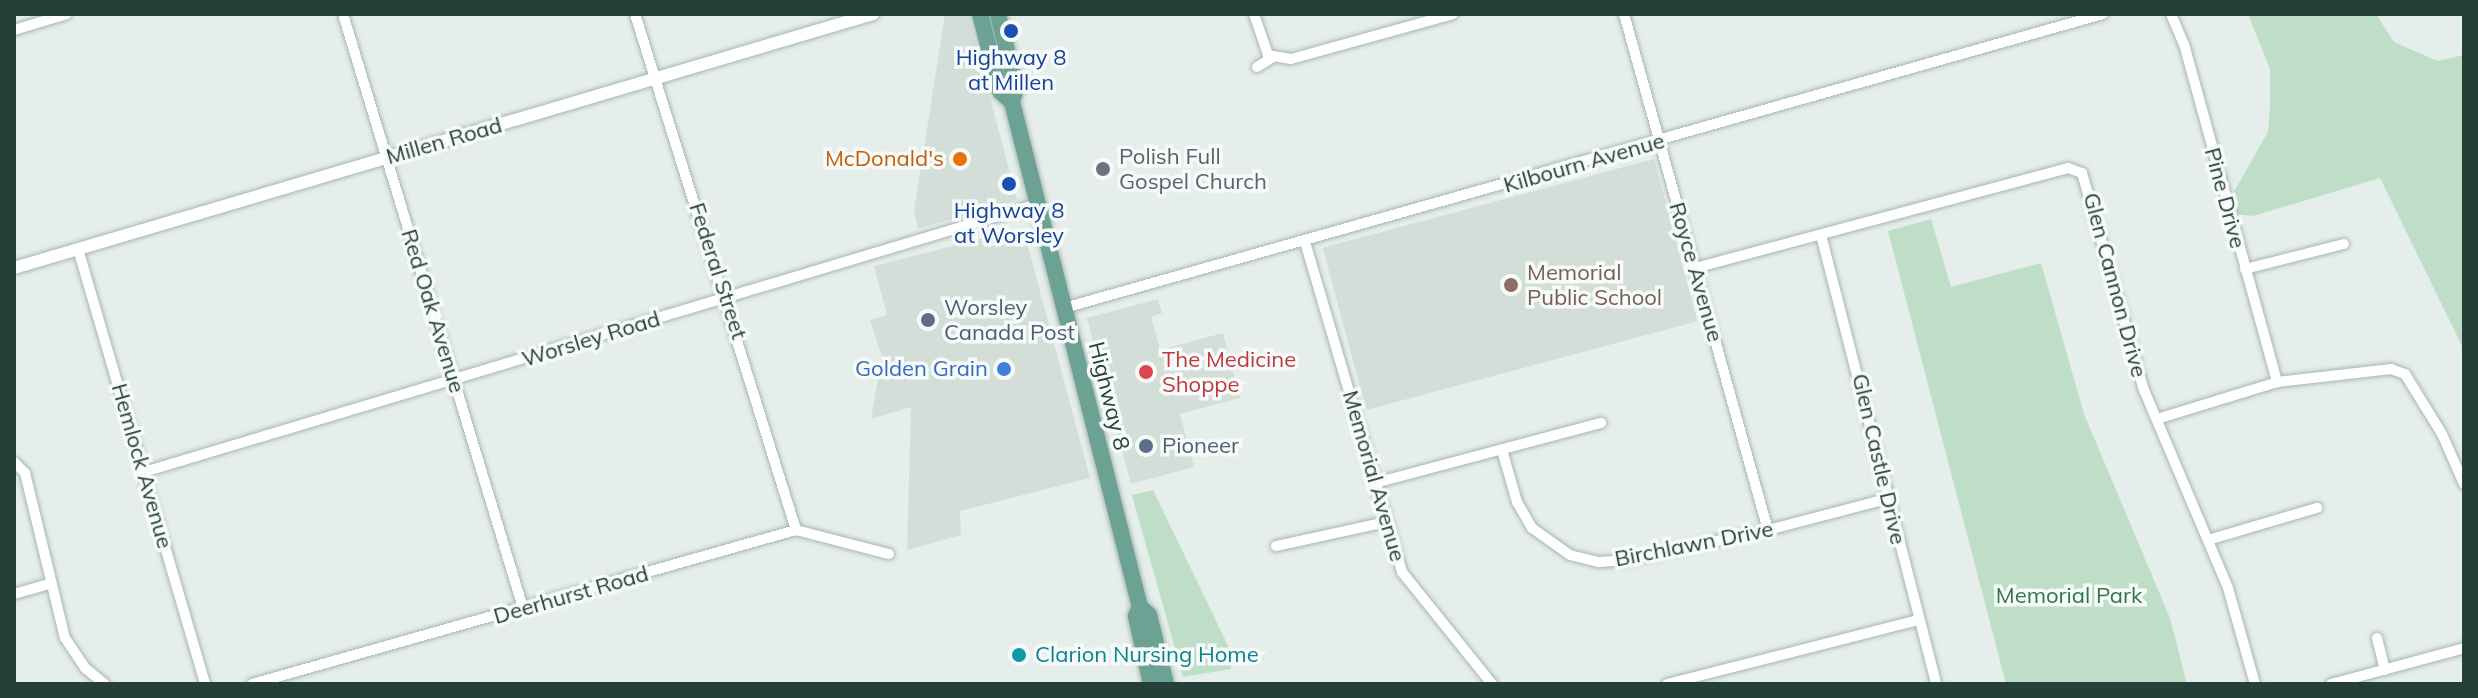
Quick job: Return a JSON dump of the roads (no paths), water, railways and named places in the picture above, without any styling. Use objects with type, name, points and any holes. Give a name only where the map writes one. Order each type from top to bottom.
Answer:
[{"type":"main road","name":"Highway 8","points":[[980,14],[1000,91],[1012,102]]},
{"type":"main road","name":"Highway 8","points":[[998,14],[1016,88],[1012,102],[1140,607],[1149,615],[1166,684]]},
{"type":"main road","name":"Highway 8","points":[[1140,607],[1136,616],[1151,684]]},
{"type":"street","points":[[14,30],[67,14]]},
{"type":"street","name":"Red Oak Avenue","points":[[343,14],[523,608]]},
{"type":"street","name":"Federal Street","points":[[635,14],[727,298],[796,530]]},
{"type":"street","name":"Millen Road","points":[[14,268],[873,14]]},
{"type":"street","points":[[1254,14],[1260,43],[1273,57]]},
{"type":"street","points":[[1257,67],[1273,57],[1312,56],[1453,14]]},
{"type":"street","name":"Royce Avenue","points":[[1624,14],[1768,530]]},
{"type":"street","name":"Kilbourn Avenue","points":[[1064,308],[2103,14]]},
{"type":"street","name":"Pine Drive","points":[[2171,14],[2277,382]]},
{"type":"street","name":"Glen Cannon Drive","points":[[1695,268],[2074,168],[2087,180],[2144,390],[2228,588],[2255,684]]},
{"type":"street","name":"Worsley Road","points":[[144,472],[1038,204]]},
{"type":"street","name":"Glen Castle Drive","points":[[1821,235],[1864,390],[1886,499],[1936,684]]},
{"type":"street","name":"Memorial Avenue","points":[[1305,242],[1402,572],[1492,684]]},
{"type":"street","points":[[2245,269],[2344,244]]},
{"type":"street","name":"Hemlock Avenue","points":[[78,249],[205,684]]},
{"type":"street","points":[[2157,419],[2277,382],[2391,369],[2405,374],[2442,434],[2464,484]]},
{"type":"street","points":[[1375,483],[1601,423]]},
{"type":"street","name":"Birchlawn Drive","points":[[1502,450],[1524,516],[1543,539],[1570,555],[1614,562],[1768,530],[1886,499]]},
{"type":"street","points":[[14,462],[25,473],[48,584],[70,648],[105,684]]},
{"type":"street","points":[[2208,540],[2317,508]]},
{"type":"street","points":[[1276,546],[1386,522]]},
{"type":"street","points":[[796,530],[889,554]]},
{"type":"street","name":"Deerhurst Road","points":[[252,684],[796,530]]},
{"type":"street","points":[[14,594],[48,584]]},
{"type":"street","points":[[1667,684],[1919,620]]},
{"type":"street","points":[[2377,638],[2385,670]]},
{"type":"street","points":[[2331,684],[2464,648]]},
{"type":"place","name":"Highway 8 at Millen","points":[[1011,31]]},
{"type":"place","name":"McDonald's","points":[[960,159]]},
{"type":"place","name":"Polish Full Gospel Church","points":[[1103,169]]},
{"type":"place","name":"Highway 8 at Worsley","points":[[1009,184]]},
{"type":"place","name":"Memorial Public School","points":[[1511,285]]},
{"type":"place","name":"Worsley Canada Post","points":[[928,320]]},
{"type":"place","name":"Golden Grain","points":[[1004,369]]},
{"type":"place","name":"The Medicine Shoppe","points":[[1146,372]]},
{"type":"place","name":"Pioneer","points":[[1146,446]]},
{"type":"place","name":"Clarion Nursing Home","points":[[1019,655]]},
{"type":"park label","name":"Memorial Park","points":[[2069,596]]}]
